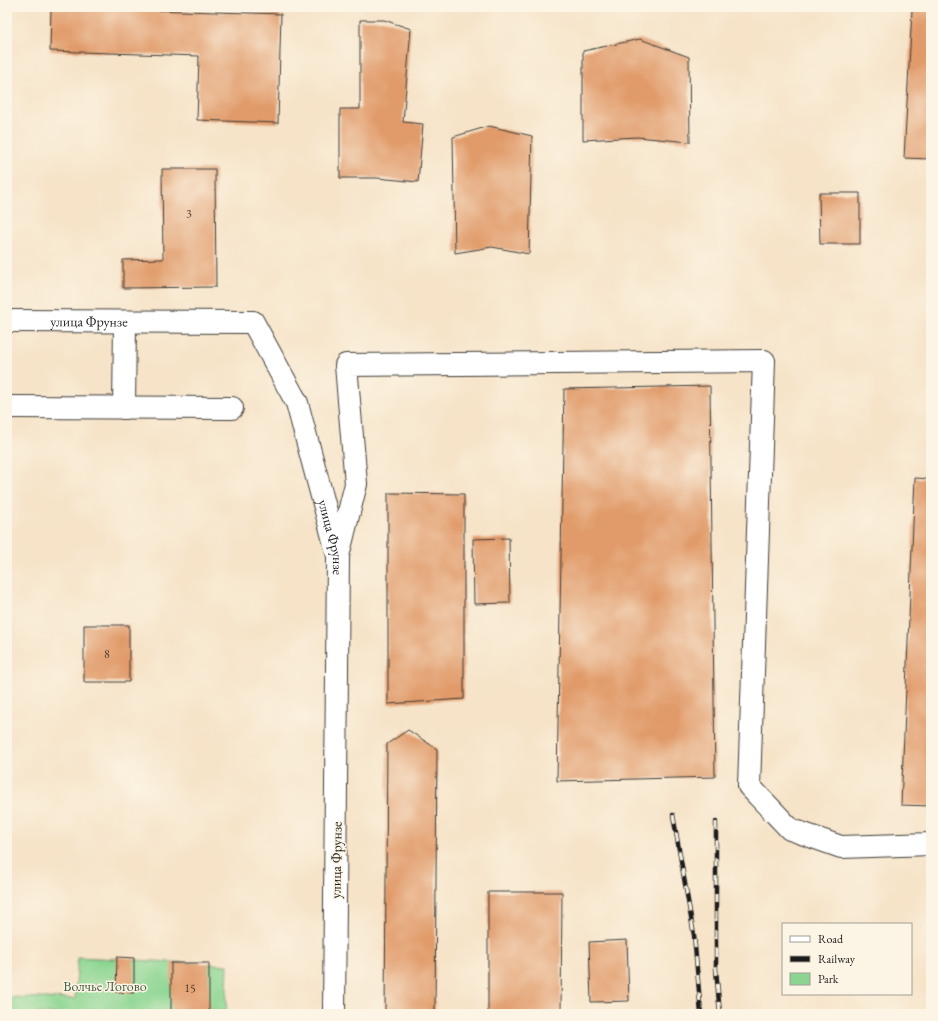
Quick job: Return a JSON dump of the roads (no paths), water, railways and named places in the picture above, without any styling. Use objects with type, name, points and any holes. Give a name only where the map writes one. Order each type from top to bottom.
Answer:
[{"type":"street","name":"улица Фрунзе","points":[[7,322],[253,322],[297,403],[338,556],[334,1014]]},
{"type":"street","points":[[124,322],[124,408]]},
{"type":"street","points":[[338,556],[356,484],[346,365],[764,361],[749,786],[790,829],[841,847],[931,844]]},
{"type":"street","points":[[7,407],[232,408]]},
{"type":"railway","points":[[673,815],[694,935],[701,1014]]},
{"type":"railway","points":[[716,822],[716,969],[720,1014]]},
{"type":"park label","name":"Волчье Логово","points":[[105,986]]}]
